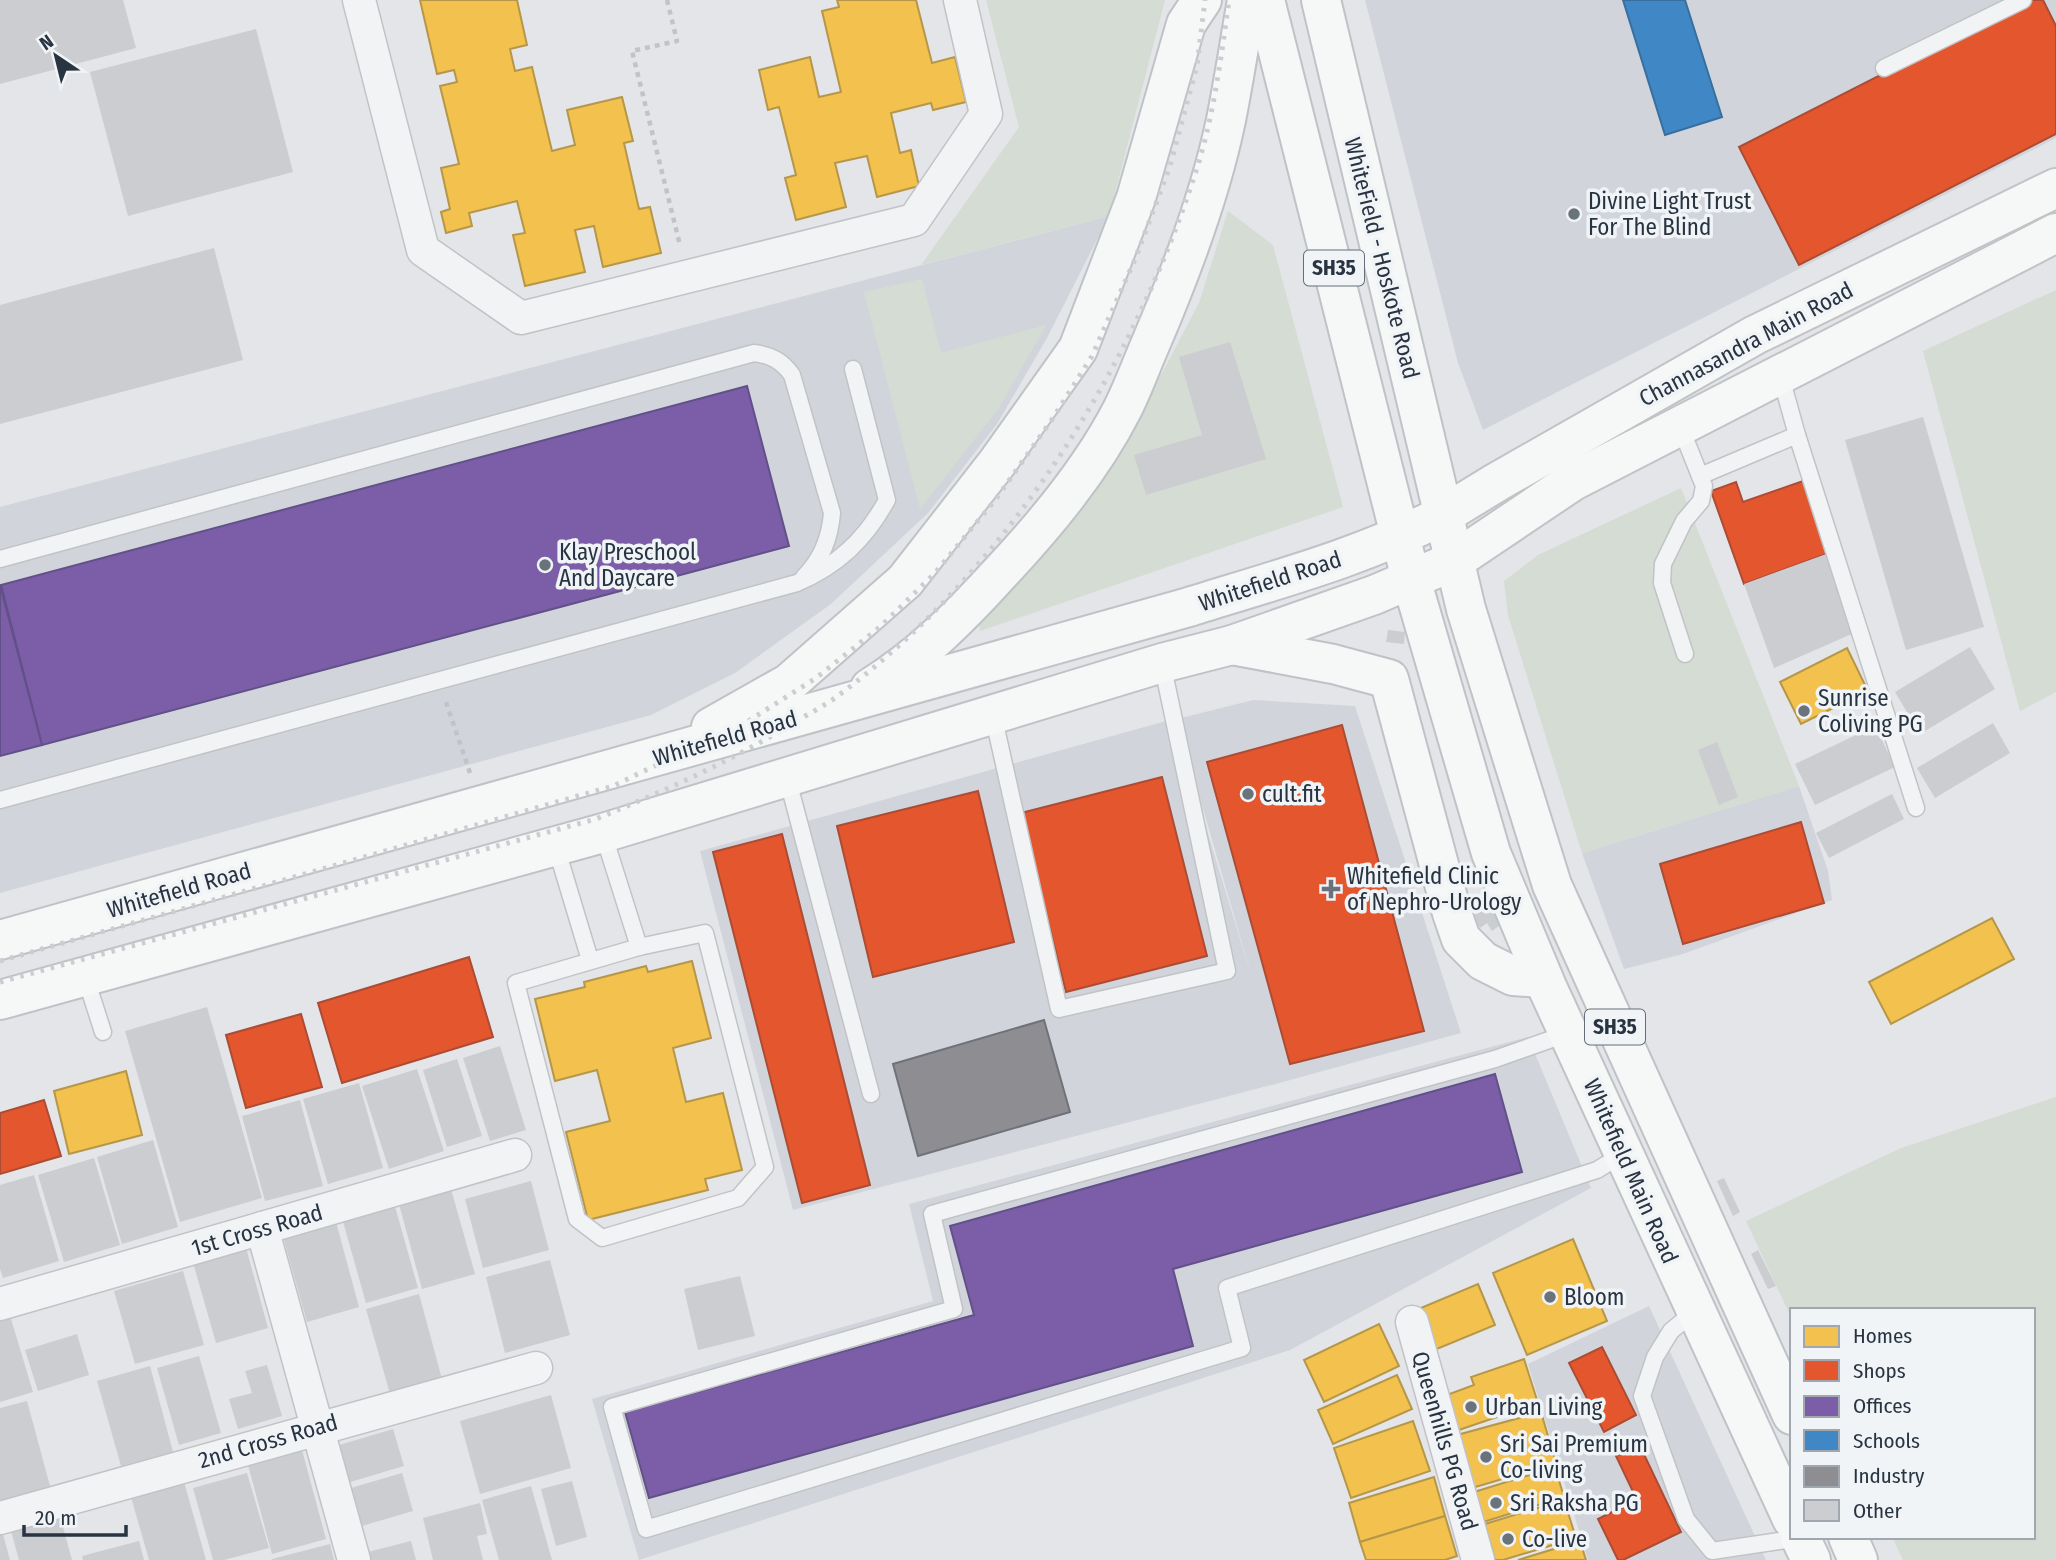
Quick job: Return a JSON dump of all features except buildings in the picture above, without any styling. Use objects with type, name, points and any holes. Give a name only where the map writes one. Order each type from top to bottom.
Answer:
[{"type":"main road","points":[[657,757],[789,683],[905,580],[997,463],[1078,349],[1136,198],[1186,24],[1202,0]]},
{"type":"main road","points":[[841,706],[903,668],[954,623],[1033,538],[1083,472],[1122,409],[1171,298],[1194,235],[1226,121],[1248,0]]},
{"type":"main road","name":"SH35","points":[[1265,0],[1402,537]]},
{"type":"main road","name":"WhiteField - Hoskote Road","points":[[1321,0],[1443,515]]},
{"type":"main road","name":"Channasandra Main Road","points":[[1443,515],[1755,335],[2056,188]]},
{"type":"main road","name":"Channasandra Main Road","points":[[1411,579],[1454,561],[1573,481],[2056,233]]},
{"type":"main road","name":"Whitefield Road","points":[[0,940],[1189,607],[1402,537],[1443,515]]},
{"type":"main road","name":"Whitefield Main Road","points":[[1443,515],[1466,609],[1552,884],[1779,1418],[1790,1470]]},
{"type":"main road","name":"Whitefield Main Road","points":[[1402,537],[1411,579],[1491,853],[1543,978],[1790,1515]]},
{"type":"main road","name":"Whitefield Road","points":[[0,1000],[603,833],[1162,663],[1232,645],[1374,595],[1411,579]]},
{"type":"main road","points":[[1232,645],[1333,664],[1389,679],[1461,939],[1483,961],[1513,976],[1543,978]]},
{"type":"main road","points":[[289,859],[306,915]]},
{"type":"main road","points":[[213,880],[229,937]]},
{"type":"main road","points":[[1801,1539],[1811,1560]]},
{"type":"main road","points":[[1819,1539],[1829,1560]]},
{"type":"main road","points":[[1848,1539],[1858,1560]]},
{"type":"street","points":[[359,0],[423,250],[521,318],[914,220],[986,114],[960,0]]},
{"type":"street","name":"1st Cross Road","points":[[0,1304],[515,1155]]},
{"type":"street","points":[[262,1228],[354,1560]]},
{"type":"street","name":"Queenhills PG Road","points":[[1412,1322],[1478,1560]]},
{"type":"street","name":"2nd Cross Road","points":[[0,1518],[536,1367]]},
{"type":"lane","points":[[1884,68],[2023,0]]},
{"type":"lane","points":[[0,559],[754,353],[778,360],[792,375],[832,513],[823,553],[797,583]]},
{"type":"lane","points":[[0,800],[797,583],[834,564],[850,551],[865,536],[887,500],[853,369]]},
{"type":"lane","points":[[1780,374],[1916,808]]},
{"type":"lane","points":[[1680,426],[1704,486],[1702,501],[1684,521],[1662,564],[1662,583],[1685,654]]},
{"type":"lane","points":[[1700,476],[1797,435]]},
{"type":"lane","points":[[992,714],[1059,1009],[1227,971],[1162,663]]},
{"type":"lane","points":[[787,777],[871,1094]]},
{"type":"lane","points":[[603,833],[639,947]]},
{"type":"lane","points":[[556,846],[590,960]]},
{"type":"lane","points":[[705,933],[765,1167],[738,1198],[603,1238],[577,1219],[516,983],[590,960],[705,933]]},
{"type":"lane","points":[[85,976],[103,1032]]},
{"type":"lane","points":[[1569,1033],[1495,1059],[932,1214],[954,1309],[612,1407],[646,1529],[1242,1348],[1227,1288],[1597,1170],[1623,1154]]},
{"type":"lane","points":[[1695,1311],[1671,1331],[1660,1348],[1642,1396],[1686,1519],[1712,1551],[1790,1539]]},
{"type":"path","points":[[667,0],[677,41],[632,51],[688,276]]},
{"type":"path","points":[[439,680],[470,774]]},
{"type":"shaded area","points":[[986,0],[1165,0],[1109,216],[921,265],[1019,127]]},
{"type":"shaded area","name":"Divine Light Trust For The Blind","points":[[1365,0],[2056,0],[2056,138],[1483,430],[1458,363]]},
{"type":"shaded area","points":[[1228,211],[1273,245],[1343,507],[980,631],[979,615],[1140,415],[1199,303]]},
{"type":"shaded area","points":[[1109,216],[1047,338],[997,424],[928,513],[831,604],[735,673],[651,715],[0,893],[0,507]]},
{"type":"shaded area","points":[[922,279],[941,353],[1046,325],[999,408],[920,509],[864,292]]},
{"type":"shaded area","points":[[2056,290],[2056,692],[2020,711],[1923,351]]},
{"type":"shaded area","points":[[1681,488],[1799,786],[1582,853],[1508,615],[1504,581],[1538,555]]},
{"type":"shaded area","points":[[1253,700],[1355,706],[1461,1033],[793,1210],[700,851],[1173,719],[1252,978],[1177,719]]},
{"type":"shaded area","points":[[1799,786],[1828,871],[1832,900],[1683,954],[1624,969],[1582,853]]},
{"type":"shaded area","points":[[1528,1037],[1591,1188],[1290,1350],[639,1560],[592,1399],[933,1301],[909,1204]]},
{"type":"shaded area","points":[[2056,1097],[2056,1560],[1903,1560],[1893,1539],[2035,1539],[2035,1308],[1790,1308],[1790,1315],[1746,1221],[1901,1148]]},
{"type":"shaded area","points":[[1649,1306],[1766,1560],[1588,1560],[1528,1364]]},
{"type":"railway","points":[[0,961],[613,786],[750,720],[816,678],[880,627],[935,573],[996,499],[1053,418],[1092,356],[1136,257],[1170,166],[1197,66],[1205,0]]},
{"type":"railway","points":[[0,982],[596,819],[721,763],[835,698],[896,648],[953,592],[1006,531],[1054,465],[1096,396],[1134,325],[1167,251],[1194,177],[1211,112],[1229,0]]},
{"type":"place","name":"Divine Light Trust For The Blind","points":[[1574,214]]},
{"type":"place","name":"Klay Preschool And Daycare","points":[[545,565]]},
{"type":"place","name":"Sunrise Coliving PG","points":[[1804,711]]},
{"type":"place","name":"cult.fit","points":[[1248,794]]},
{"type":"place","name":"Whitefield Clinic of Nephro-Urology","points":[[1331,889]]},
{"type":"place","name":"Bloom","points":[[1550,1297]]},
{"type":"place","name":"Urban Living","points":[[1471,1407]]},
{"type":"place","name":"Sri Sai Premium Co-living","points":[[1486,1457]]},
{"type":"place","name":"Sri Raksha PG","points":[[1496,1503]]},
{"type":"place","name":"Co-live","points":[[1508,1539]]}]
